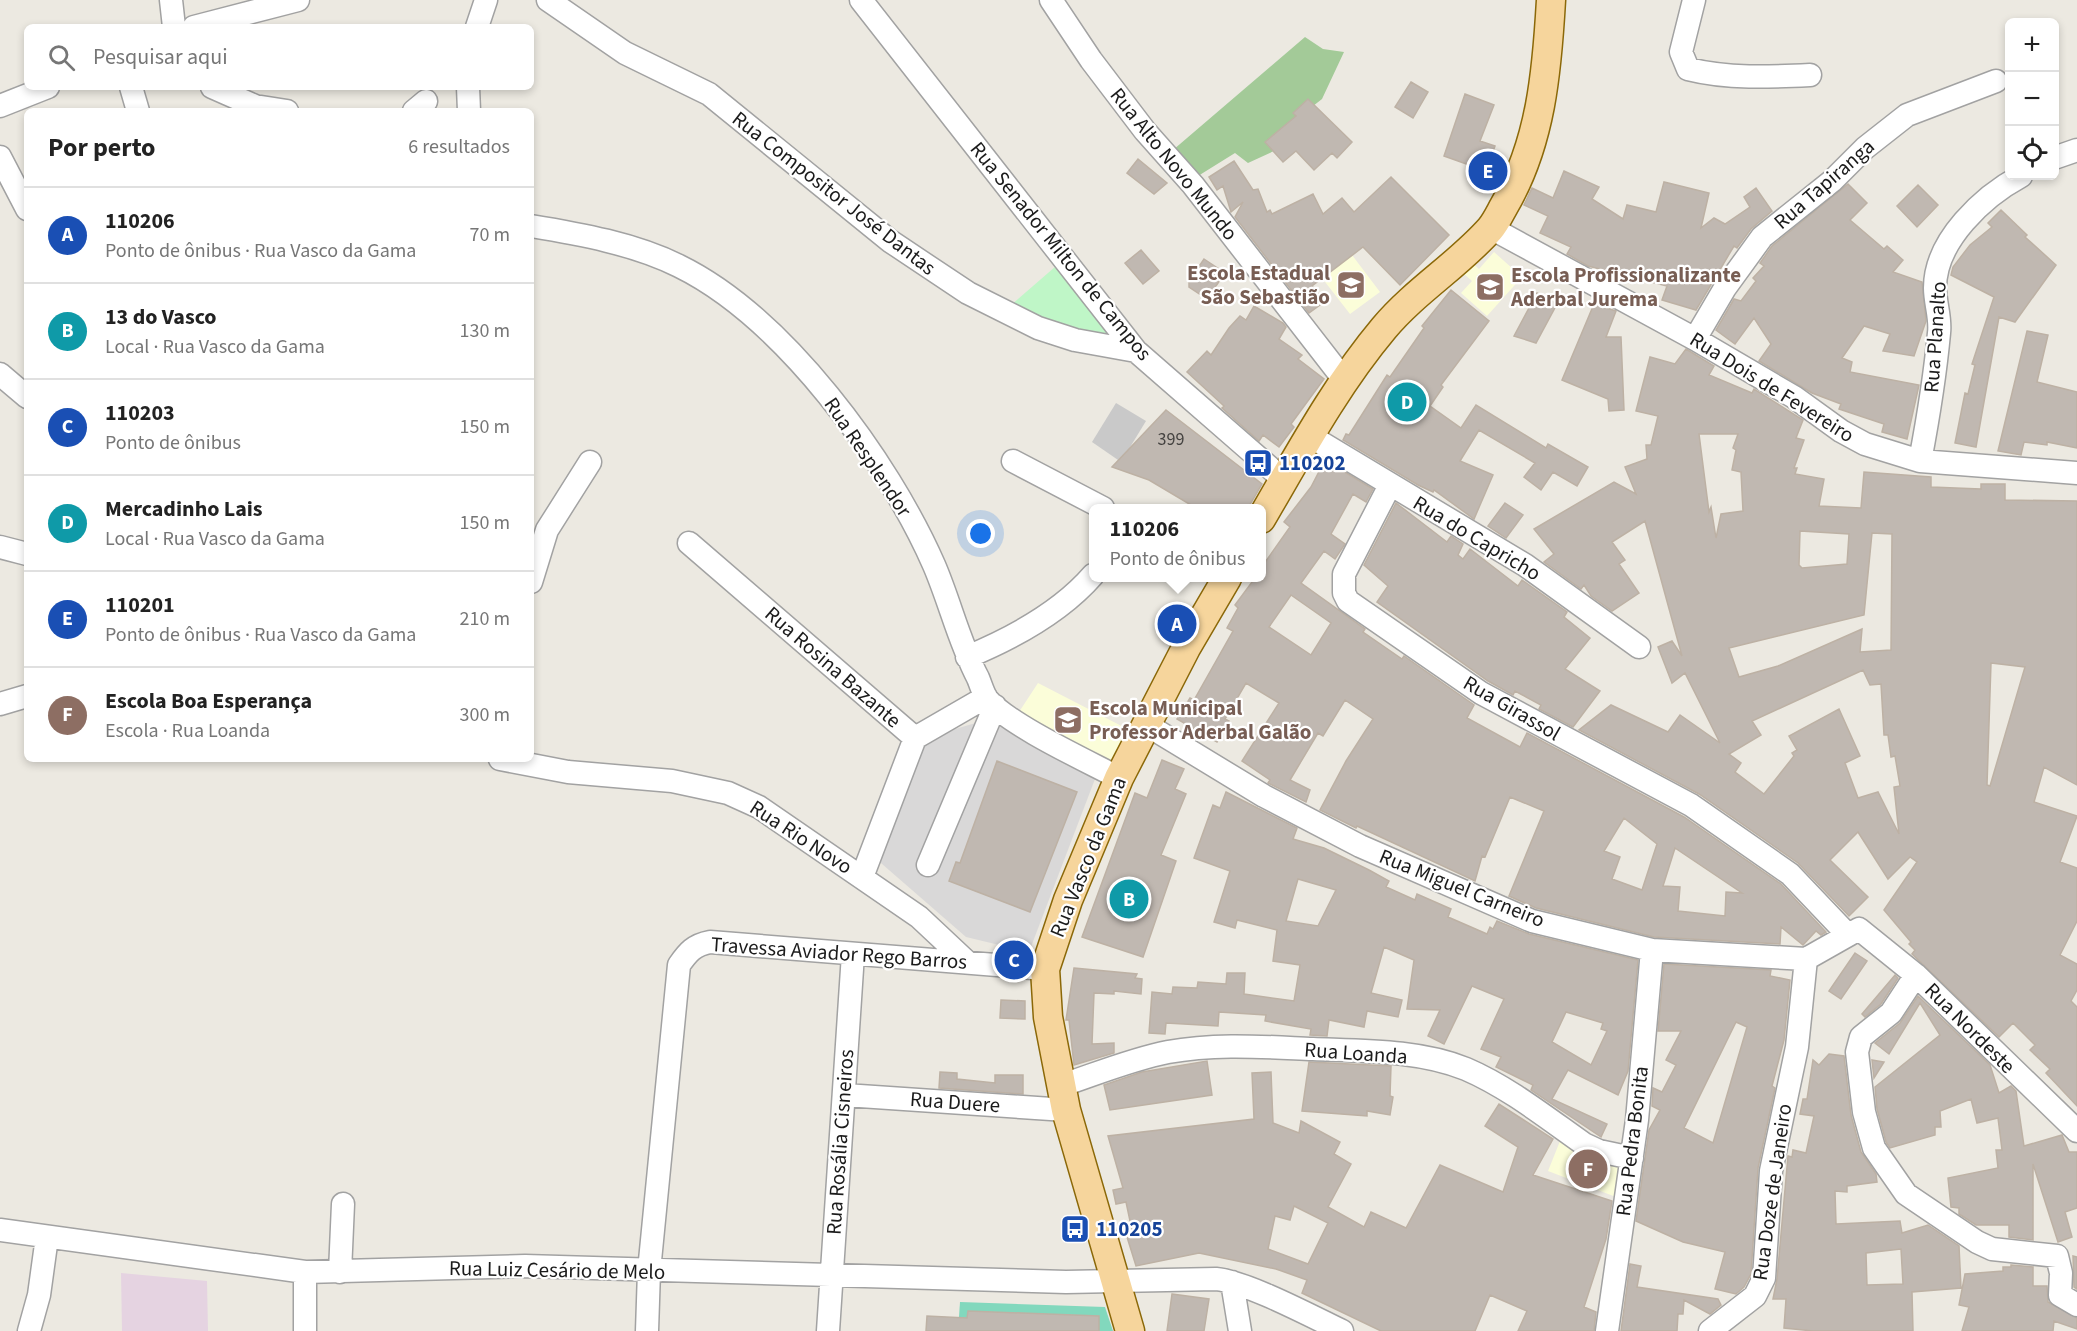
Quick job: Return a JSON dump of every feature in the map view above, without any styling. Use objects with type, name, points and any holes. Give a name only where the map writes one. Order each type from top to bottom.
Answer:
[{"type":"main road","points":[[1266,511],[1345,381],[1401,308],[1491,228],[1516,186],[1531,146],[1545,77],[1551,0]]},
{"type":"main road","name":"Rua Vasco da Gama","points":[[1130,1331],[1063,1098],[1048,1017],[1045,969],[1068,900],[1119,778],[1186,648],[1225,582]]},
{"type":"street","points":[[171,0],[174,24]]},
{"type":"street","points":[[208,24],[298,0]]},
{"type":"street","points":[[478,24],[486,0]]},
{"type":"street","name":"Rua Compositor José Dantas","points":[[549,0],[625,53],[709,94],[890,241],[968,293],[1038,328],[1075,340],[1136,351]]},
{"type":"street","name":"Rua Senador Milton de Campos","points":[[861,0],[1136,351],[1284,480]]},
{"type":"street","name":"Rua Alto Novo Mundo","points":[[1051,0],[1091,60],[1145,131],[1193,186],[1345,381]]},
{"type":"street","points":[[1694,0],[1681,52],[1688,69],[1706,73],[1753,76],[1810,75]]},
{"type":"street","name":"Rua Tapiranga","points":[[1695,339],[1725,288],[1762,237],[1832,181],[1865,148],[1907,115],[1996,81]]},
{"type":"street","points":[[0,106],[40,90]]},
{"type":"street","points":[[132,90],[137,108]]},
{"type":"street","points":[[219,90],[255,106],[268,108]]},
{"type":"street","points":[[468,90],[469,108]]},
{"type":"street","points":[[2059,157],[2077,150]]},
{"type":"street","points":[[0,157],[24,203]]},
{"type":"street","name":"Rua Planalto","points":[[1920,461],[1940,328],[1935,287],[1945,253],[1954,233],[1967,217],[2002,186],[2014,180]]},
{"type":"street","name":"Rua Resplendor","points":[[534,227],[570,233],[679,266],[718,290],[791,351],[865,446],[900,500],[934,565],[967,657],[990,702]]},
{"type":"street","name":"Rua Dois de Fevereiro","points":[[1491,228],[1695,339],[1794,397],[1841,432],[1888,453],[1920,461],[2077,473]]},
{"type":"street","points":[[0,374],[24,394]]},
{"type":"street","name":"Rua do Capricho","points":[[1310,436],[1525,565],[1639,647]]},
{"type":"street","points":[[1013,461],[1095,504]]},
{"type":"street","points":[[534,572],[547,530],[590,462]]},
{"type":"street","name":"Rua Girassol","points":[[1390,485],[1344,574],[1344,593],[1348,601],[1481,693],[1691,804],[1790,874],[1853,932]]},
{"type":"street","name":"Rua Rosina Bazante","points":[[689,543],[915,738],[990,702]]},
{"type":"street","points":[[0,547],[24,553]]},
{"type":"street","points":[[967,657],[1007,640],[1029,627],[1089,578]]},
{"type":"street","points":[[0,704],[24,697]]},
{"type":"street","points":[[928,865],[990,702],[1032,730],[1119,778]]},
{"type":"street","name":"Rua Miguel Carneiro","points":[[1147,725],[1264,796],[1399,865],[1532,921],[1652,950],[1806,959]]},
{"type":"street","points":[[862,877],[915,738]]},
{"type":"street","name":"Rua Rio Novo","points":[[516,762],[568,772],[672,781],[728,793],[759,807],[920,917],[967,962]]},
{"type":"street","points":[[1806,959],[1853,932]]},
{"type":"street","name":"Rua Nordeste","points":[[1853,932],[1916,975],[2077,1131]]},
{"type":"street","name":"Travessa Aviador Rego Barros","points":[[650,1271],[679,965],[697,945],[710,942],[1045,969]]},
{"type":"street","name":"Rua Pedra Bonita","points":[[1612,1329],[1611,1294],[1632,1158],[1652,950]]},
{"type":"street","name":"Rua Rosália Cisneiros","points":[[828,1331],[853,954]]},
{"type":"street","name":"Rua Doze de Janeiro","points":[[1710,1331],[1755,1296],[1764,1278],[1771,1171],[1797,1047],[1806,959]]},
{"type":"street","points":[[1916,975],[1891,1013],[1861,1037],[1857,1052],[1864,1112],[1874,1148],[1906,1194],[1977,1242],[1992,1250],[2057,1256],[2061,1266],[2060,1295],[2077,1305]]},
{"type":"street","name":"Rua Loanda","points":[[1063,1098],[1133,1061],[1170,1052],[1234,1045],[1401,1055],[1447,1062],[1464,1068],[1488,1079],[1584,1144],[1599,1151],[1632,1158]]},
{"type":"street","name":"Rua Duere","points":[[844,1095],[1063,1098]]},
{"type":"street","points":[[340,1272],[343,1204]]},
{"type":"street","name":"Rua Luiz Cesário de Melo","points":[[0,1230],[305,1272],[525,1266],[1118,1283],[1216,1279],[1232,1282],[1342,1331]]},
{"type":"street","points":[[29,1331],[39,1294],[47,1237]]},
{"type":"street","points":[[647,1331],[650,1271]]},
{"type":"street","points":[[305,1272],[305,1331]]},
{"type":"street","points":[[1232,1282],[1240,1331]]},
{"type":"shaded area","name":"Escola Profissionalizante Aderbal Jurema","points":[[1494,252],[1522,277],[1487,316],[1461,293],[1472,281],[1463,273],[1472,263],[1479,269]]},
{"type":"shaded area","name":"Escola Estadual São Sebastião","points":[[1352,255],[1380,292],[1350,314],[1322,278]]},
{"type":"shaded area","points":[[1116,403],[1146,421],[1121,462],[1092,442]]},
{"type":"shaded area","name":"Escola Municipal Professor Aderbal Galão","points":[[1038,683],[1139,735],[1118,772],[1019,712]]},
{"type":"shaded area","points":[[993,718],[1095,779],[1029,952],[966,937],[874,857],[924,738]]},
{"type":"shaded area","points":[[1560,1141],[1627,1166],[1616,1197],[1548,1171]]},
{"type":"shaded area","points":[[121,1273],[207,1281],[208,1331],[122,1331]]},
{"type":"green space","points":[[1305,37],[1323,49],[1344,52],[1322,99],[1285,128],[1289,144],[1248,163],[1235,153],[1190,181],[1173,150]]},
{"type":"green space","points":[[1063,260],[1131,345],[1075,340],[1010,306]]},
{"type":"green space","points":[[960,1302],[1105,1307],[1113,1331],[958,1331]]},
{"type":"building","points":[[1411,82],[1428,92],[1413,118],[1395,107]]},
{"type":"building","points":[[1465,94],[1494,105],[1480,141],[1495,146],[1486,171],[1444,156]]},
{"type":"building","points":[[1308,99],[1352,142],[1337,158],[1332,153],[1314,170],[1296,151],[1283,162],[1265,142],[1296,116],[1293,113]]},
{"type":"building","points":[[1138,159],[1167,183],[1154,194],[1127,173]]},
{"type":"building","points":[[1234,161],[1253,190],[1258,189],[1267,212],[1270,210],[1272,214],[1313,194],[1323,214],[1342,198],[1354,212],[1391,177],[1449,235],[1400,285],[1363,247],[1312,286],[1324,302],[1309,313],[1235,217],[1243,202],[1231,212],[1223,186],[1217,190],[1209,177]]},
{"type":"building","points":[[1564,171],[1599,187],[1592,199],[1623,219],[1627,205],[1656,212],[1664,182],[1709,193],[1701,228],[1714,218],[1725,224],[1750,207],[1744,197],[1756,188],[1772,211],[1751,229],[1737,248],[1734,246],[1696,310],[1662,300],[1667,286],[1588,266],[1567,254],[1571,247],[1540,233],[1548,216],[1524,205],[1532,188],[1553,198]]},
{"type":"building","points":[[1848,184],[1867,203],[1850,220],[1884,249],[1887,246],[1903,260],[1893,272],[1922,282],[1926,321],[1914,356],[1883,351],[1890,334],[1864,326],[1842,358],[1852,362],[1850,372],[1919,385],[1907,439],[1882,432],[1884,424],[1839,409],[1841,404],[1812,393],[1759,361],[1771,344],[1754,318],[1735,344],[1716,330],[1734,299],[1741,301],[1756,281],[1753,278],[1764,266],[1760,263],[1772,246]]},
{"type":"building","points":[[1918,185],[1938,205],[1917,227],[1897,206]]},
{"type":"building","points":[[2001,210],[2027,235],[2025,237],[2056,265],[2015,322],[1999,317],[1976,447],[1955,443],[1965,393],[1968,394],[1975,365],[1972,364],[1994,297],[1951,275],[1953,267],[1970,245],[1992,227],[1988,223]]},
{"type":"building","points":[[1141,250],[1159,271],[1143,284],[1125,263]]},
{"type":"building","points":[[1204,259],[1225,273],[1207,299],[1189,287],[1189,281]]},
{"type":"building","points":[[1451,290],[1489,321],[1441,385],[1443,387],[1430,406],[1461,428],[1476,405],[1546,448],[1548,444],[1588,467],[1577,486],[1553,472],[1541,490],[1524,477],[1535,463],[1479,430],[1460,461],[1493,475],[1474,519],[1434,490],[1433,492],[1418,485],[1343,440],[1346,434],[1349,435],[1387,375],[1390,377],[1424,328],[1422,326]]},
{"type":"building","points":[[1537,293],[1557,304],[1536,343],[1514,336]]},
{"type":"building","points":[[1594,304],[1616,311],[1606,337],[1621,337],[1624,410],[1609,411],[1608,399],[1562,380]]},
{"type":"building","points":[[1254,306],[1283,323],[1286,327],[1279,339],[1302,355],[1298,359],[1324,379],[1291,424],[1294,427],[1279,447],[1263,435],[1259,441],[1187,372],[1207,351],[1211,355],[1229,328],[1240,316],[1246,320]]},
{"type":"building","points":[[2027,331],[2048,335],[2037,382],[2077,392],[2077,448],[2047,442],[2047,445],[2024,442],[2021,455],[1998,451]]},
{"type":"building","points":[[1686,349],[1714,366],[1709,375],[1752,393],[1754,389],[1803,420],[1796,438],[1804,440],[1794,468],[1797,468],[1795,474],[1824,479],[1819,506],[1861,508],[1864,472],[1931,477],[1931,487],[1981,489],[1981,484],[2005,484],[2005,500],[2077,501],[2077,785],[2044,767],[2034,802],[2077,816],[2060,862],[2077,868],[2077,921],[2060,955],[2077,964],[2077,990],[2071,1001],[2077,1007],[2077,1106],[2046,1073],[2050,1069],[2030,1050],[2035,1045],[2013,1023],[1999,1037],[1912,954],[1915,950],[1909,944],[1911,942],[1884,910],[1917,862],[1910,857],[1888,879],[1858,832],[1830,860],[1868,897],[1849,916],[1798,863],[1699,794],[1579,730],[1611,705],[1668,732],[1680,715],[1720,743],[1685,673],[1672,683],[1658,647],[1672,641],[1682,656],[1645,521],[1612,542],[1625,560],[1619,564],[1639,593],[1612,611],[1591,596],[1584,585],[1581,589],[1544,562],[1554,554],[1534,529],[1614,482],[1636,494],[1625,467],[1647,459],[1646,445],[1651,445],[1658,416],[1636,411],[1650,357],[1675,364]],"holes":[[[1699,434],[1738,434],[1733,448],[1736,450],[1732,470],[1741,472],[1743,511],[1721,514],[1716,538],[1711,507],[1709,512]],[[1800,531],[1849,534],[1847,564],[1802,568],[1799,565]],[[1872,533],[1892,534],[1891,650],[1860,652],[1862,629],[1778,666],[1739,677],[1729,648],[1864,615]],[[1991,663],[2025,667],[1990,786],[1987,785]],[[1863,670],[1870,685],[1881,684],[1884,735],[1888,735],[1891,757],[1895,756],[1900,786],[1894,787],[1899,834],[1878,792],[1858,798],[1845,763],[1860,756],[1839,709],[1789,736],[1797,750],[1792,753],[1794,756],[1764,794],[1735,772],[1741,763],[1729,754],[1761,735],[1752,721]]]},
{"type":"building","points":[[1166,410],[1262,484],[1250,504],[1189,504],[1149,480],[1112,467]]},
{"type":"building","points":[[1325,460],[1373,489],[1366,502],[1353,494],[1331,534],[1345,544],[1335,559],[1324,551],[1301,583],[1365,629],[1363,632],[1402,659],[1404,656],[1474,705],[1467,718],[1520,747],[1527,733],[1684,817],[1781,884],[1826,932],[1821,935],[1816,931],[1803,945],[1781,927],[1780,944],[1654,937],[1536,908],[1509,896],[1544,811],[1510,797],[1485,857],[1482,856],[1475,881],[1357,826],[1356,828],[1320,810],[1346,761],[1373,719],[1345,700],[1323,736],[1318,733],[1290,780],[1310,790],[1306,802],[1268,783],[1270,780],[1242,761],[1279,703],[1246,683],[1225,719],[1229,721],[1217,742],[1177,719],[1190,698],[1194,700],[1233,631],[1227,628],[1238,608],[1235,605],[1252,582],[1266,582],[1266,561],[1290,527],[1284,522],[1311,487]],"holes":[[[1291,595],[1331,623],[1311,655],[1269,627]],[[1624,818],[1657,844],[1642,890],[1612,879],[1620,857],[1604,851]],[[1675,848],[1742,893],[1726,892],[1725,916],[1678,911],[1680,887],[1663,886]]]},
{"type":"building","points":[[1396,503],[1447,542],[1451,536],[1463,544],[1458,555],[1463,559],[1470,549],[1518,586],[1522,580],[1567,612],[1564,617],[1590,638],[1565,669],[1600,691],[1573,727],[1539,709],[1541,705],[1515,691],[1513,695],[1488,681],[1377,602],[1388,586],[1364,565]]},
{"type":"building","points":[[1505,503],[1523,515],[1506,538],[1488,526]]},
{"type":"building","points":[[1162,760],[1184,769],[1175,789],[1186,794],[1161,855],[1176,861],[1143,957],[1082,937],[1135,793],[1147,798]]},
{"type":"building","points":[[997,761],[1077,792],[1030,912],[949,881],[956,862],[960,863]]},
{"type":"building","points":[[1226,792],[1297,828],[1293,839],[1324,848],[1369,870],[1389,881],[1386,887],[1415,900],[1417,894],[1451,909],[1448,917],[1487,934],[1490,927],[1493,929],[1497,921],[1529,934],[1638,960],[1628,1071],[1618,1095],[1568,1070],[1552,1099],[1607,1124],[1601,1137],[1531,1090],[1533,1085],[1496,1067],[1501,1057],[1481,1049],[1504,999],[1472,986],[1444,1044],[1428,1036],[1440,1010],[1407,1009],[1414,960],[1384,947],[1371,993],[1402,1000],[1398,1017],[1367,1011],[1364,1027],[1329,1020],[1327,1036],[1310,1035],[1311,1029],[1265,1021],[1266,1015],[1219,1012],[1218,1026],[1166,1023],[1165,1034],[1149,1033],[1152,992],[1172,994],[1173,987],[1197,988],[1198,982],[1226,984],[1227,973],[1245,973],[1244,994],[1294,1001],[1300,965],[1273,961],[1277,930],[1237,920],[1235,928],[1214,922],[1230,871],[1194,858],[1213,805],[1220,808]],"holes":[[[1298,879],[1336,890],[1318,926],[1286,921]],[[1566,1012],[1603,1023],[1601,1029],[1607,1031],[1591,1065],[1552,1042]]]},
{"type":"building","points":[[1855,953],[1867,961],[1841,999],[1829,991]]},
{"type":"building","points":[[1664,964],[1771,970],[1770,976],[1790,980],[1784,1040],[1772,1086],[1775,1088],[1758,1168],[1751,1274],[1744,1287],[1736,1294],[1715,1289],[1725,1252],[1683,1242],[1636,1221],[1649,1130],[1660,1110],[1652,1106],[1653,1088],[1662,1092],[1676,1065],[1666,1060],[1681,1031],[1658,1031]],"holes":[[[1736,1022],[1747,1027],[1713,1143],[1684,1128]]]},
{"type":"building","points":[[1074,968],[1137,974],[1135,978],[1142,979],[1141,994],[1114,991],[1114,994],[1094,993],[1092,1044],[1114,1043],[1114,1053],[1074,1065],[1069,1020],[1066,1020]]},
{"type":"building","points":[[1895,975],[1898,978],[1881,1004],[1865,1017],[1862,1014]]},
{"type":"building","points":[[1918,996],[1990,1065],[1999,1093],[2011,1086],[2016,1091],[2024,1146],[2062,1135],[2069,1152],[2077,1152],[2077,1208],[2065,1212],[2072,1237],[2058,1242],[2033,1164],[2033,1240],[2009,1237],[2009,1225],[1976,1225],[1959,1214],[1959,1208],[1951,1207],[1948,1178],[1998,1168],[1996,1150],[2002,1150],[1998,1118],[1977,1123],[1971,1099],[1940,1111],[1941,1127],[1935,1127],[1935,1135],[1890,1148],[1886,1142],[1877,1109],[1875,1087],[1940,1035],[1920,1003],[1889,1054],[1875,1043],[1900,1023]]},
{"type":"building","points":[[1001,1000],[1025,1001],[1025,1019],[1000,1018]]},
{"type":"building","points":[[1829,1054],[1844,1056],[1851,1115],[1861,1152],[1876,1174],[1877,1182],[1847,1186],[1847,1192],[1835,1191],[1836,1224],[1900,1221],[1902,1233],[1928,1225],[1959,1246],[1961,1288],[1912,1292],[1913,1331],[1813,1331],[1784,1328],[1786,1299],[1773,1299],[1777,1279],[1788,1156],[1792,1157],[1793,1150],[1806,1153],[1814,1116],[1800,1114],[1803,1099],[1807,1099],[1813,1060],[1819,1065]],"holes":[[[1901,1249],[1903,1284],[1867,1285],[1866,1253]]]},
{"type":"building","points":[[1872,1060],[1884,1062],[1874,1078]]},
{"type":"building","points":[[1207,1061],[1212,1095],[1110,1110],[1104,1085],[1142,1072]]},
{"type":"building","points":[[1309,1062],[1391,1066],[1390,1096],[1393,1097],[1390,1115],[1367,1111],[1367,1116],[1302,1111]]},
{"type":"building","points":[[940,1072],[957,1073],[957,1079],[995,1083],[995,1075],[1023,1075],[1023,1094],[939,1088]]},
{"type":"building","points":[[1271,1072],[1273,1123],[1299,1133],[1301,1121],[1340,1142],[1334,1154],[1351,1164],[1328,1207],[1364,1227],[1371,1212],[1406,1228],[1440,1165],[1503,1192],[1518,1147],[1485,1126],[1499,1104],[1553,1139],[1533,1175],[1612,1201],[1606,1239],[1584,1307],[1596,1312],[1594,1331],[1518,1331],[1527,1311],[1490,1295],[1475,1331],[1381,1331],[1302,1293],[1307,1280],[1276,1269],[1199,1253],[1136,1266],[1127,1237],[1133,1235],[1126,1202],[1116,1204],[1113,1190],[1123,1188],[1108,1136],[1254,1119],[1252,1073]],"holes":[[[1294,1206],[1328,1223],[1308,1264],[1268,1249],[1275,1216],[1290,1220]]]},
{"type":"building","points":[[2073,1256],[2077,1257],[2077,1289],[2074,1287]]},
{"type":"building","points":[[1630,1264],[1641,1266],[1637,1287],[1718,1299],[1721,1305],[1710,1314],[1684,1300],[1683,1314],[1678,1314],[1677,1331],[1621,1331]]},
{"type":"building","points":[[2011,1265],[2033,1267],[2033,1286],[2047,1286],[2048,1302],[2077,1318],[2077,1329],[2054,1321],[2053,1331],[1962,1331],[1969,1307],[1959,1305],[1965,1274],[2003,1271],[2003,1267],[2011,1267]]},
{"type":"building","points":[[1172,1294],[1209,1299],[1204,1331],[1167,1331]]},
{"type":"building","points":[[968,1311],[1099,1316],[1099,1331],[926,1331],[927,1316],[967,1318]]},
{"type":"place","name":"110201","points":[[1488,171]]},
{"type":"place","name":"Escola Estadual São Sebastião","points":[[1351,285]]},
{"type":"place","name":"Escola Profissionalizante Aderbal Jurema","points":[[1490,287]]},
{"type":"place","name":"Mercadinho Lais","points":[[1407,402]]},
{"type":"place","name":"110202","points":[[1258,463]]},
{"type":"place","name":"110206","points":[[1177,624]]},
{"type":"place","name":"Escola Municipal Professor Aderbal Galão","points":[[1068,720]]},
{"type":"place","name":"13 do Vasco","points":[[1129,899]]},
{"type":"place","name":"110203","points":[[1014,960]]},
{"type":"place","name":"Escola Boa Esperança","points":[[1588,1169]]},
{"type":"place","name":"110205","points":[[1075,1229]]}]
